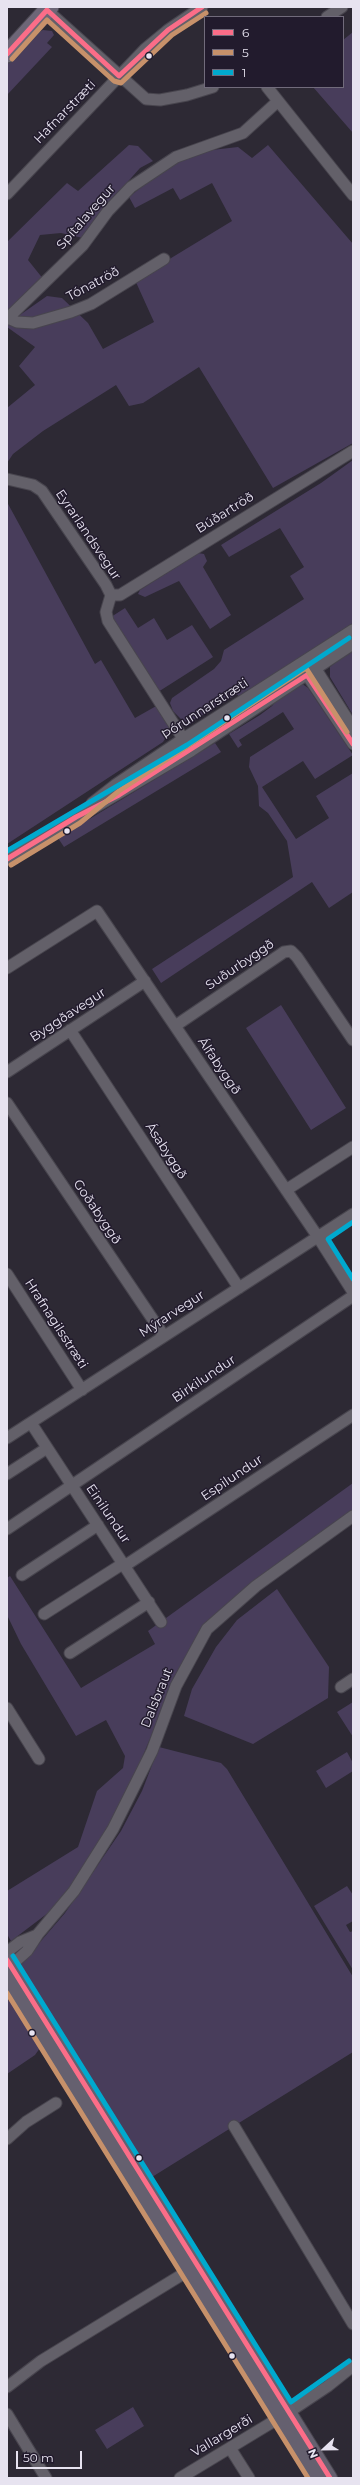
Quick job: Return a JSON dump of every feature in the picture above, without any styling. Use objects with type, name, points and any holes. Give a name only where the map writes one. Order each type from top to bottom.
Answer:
[{"type":"highway","points":[[7,54],[49,9]]},
{"type":"main road","points":[[8,1962],[193,2271]]},
{"type":"main road","points":[[7,1980],[284,2415],[330,2478]]},
{"type":"main road","points":[[7,1994],[26,2008]]},
{"type":"main road","points":[[284,2415],[316,2478]]},
{"type":"street","name":"Hafnarstræti","points":[[7,194],[119,76],[168,30],[202,7]]},
{"type":"street","points":[[328,16],[342,7]]},
{"type":"street","points":[[49,9],[139,94],[152,100],[187,95],[210,88]]},
{"type":"street","points":[[268,88],[353,195]]},
{"type":"street","name":"Spítalavegur","points":[[8,318],[83,245],[108,210],[131,187],[176,157],[243,133],[278,102]]},
{"type":"street","name":"Tónatröð","points":[[8,318],[17,322],[32,323],[71,312],[91,304],[164,259]]},
{"type":"street","name":"Búðartröð","points":[[111,595],[120,595],[353,451]]},
{"type":"street","name":"Eyrarlandsvegur","points":[[7,479],[33,485],[42,491],[111,595],[106,612],[108,621],[190,751]]},
{"type":"street","name":"Þórunnarstræti","points":[[76,817],[115,784],[353,630]]},
{"type":"street","name":"Þórunnarstræti","points":[[7,859],[76,817],[119,795],[190,751],[353,644]]},
{"type":"street","points":[[304,661],[353,744]]},
{"type":"street","points":[[311,672],[353,728]]},
{"type":"street","name":"Álfabyggð","points":[[7,968],[97,911],[318,1236],[353,1292]]},
{"type":"street","name":"Suðurbyggð","points":[[175,1026],[271,960],[284,952],[291,951],[298,956],[353,1040]]},
{"type":"street","name":"Byggðavegur","points":[[7,1072],[145,982]]},
{"type":"street","name":"Ásabyggð","points":[[70,1030],[239,1288]]},
{"type":"street","name":"Goðabyggð","points":[[7,1103],[164,1336]]},
{"type":"street","points":[[286,1190],[353,1147]]},
{"type":"street","name":"Mýrarvegur","points":[[7,1438],[353,1214]]},
{"type":"street","name":"Hrafnagilsstræti","points":[[7,1274],[82,1390]]},
{"type":"street","name":"Birkilundur","points":[[7,1529],[353,1296]]},
{"type":"street","name":"Espilundur","points":[[44,1614],[125,1564],[353,1415]]},
{"type":"street","name":"Einilundur","points":[[31,1423],[125,1564],[161,1622]]},
{"type":"street","points":[[7,1474],[47,1448]]},
{"type":"street","name":"Dalsbraut","points":[[8,1962],[27,1951],[38,1934],[87,1873],[114,1829],[152,1751],[176,1686],[207,1629],[256,1586],[353,1516]]},
{"type":"street","points":[[22,1575],[98,1525]]},
{"type":"street","points":[[70,1653],[149,1602]]},
{"type":"street","points":[[341,1687],[353,1679]]},
{"type":"street","points":[[7,1708],[39,1759]]},
{"type":"street","points":[[7,2139],[26,2122],[56,2103]]},
{"type":"street","points":[[234,2126],[353,2324]]},
{"type":"street","points":[[7,2388],[41,2361],[193,2271]]},
{"type":"street","name":"Vallargerði","points":[[180,2478],[284,2415],[328,2386],[353,2366]]},
{"type":"street","points":[[7,2414],[46,2478]]},
{"type":"street","points":[[230,2448],[249,2478]]},
{"type":"shaded area","points":[[43,30],[52,31],[54,35],[47,43],[52,47],[7,95],[7,63],[33,35]]},
{"type":"shaded area","points":[[353,32],[353,133],[314,88],[344,88],[344,39]]},
{"type":"shaded area","points":[[129,145],[138,146],[153,161],[140,168],[83,238],[61,233],[40,235],[28,260],[44,280],[7,315],[7,242],[67,183],[78,191]]},
{"type":"shaded area","points":[[268,145],[353,244],[353,443],[273,488],[199,367],[143,403],[129,406],[116,385],[43,431],[13,454],[7,463],[7,408],[35,385],[19,366],[35,347],[7,327],[7,324],[47,296],[62,298],[88,323],[103,349],[154,322],[135,280],[232,221],[212,183],[180,200],[173,188],[135,208],[129,197],[163,170],[194,152],[238,147],[252,158]]},
{"type":"shaded area","points":[[353,460],[353,623],[239,697],[237,694],[189,722],[183,721],[173,711],[170,703],[172,698],[214,669],[221,661],[224,650],[304,599],[290,576],[304,567],[280,528],[229,557],[221,545],[321,483]]},
{"type":"shaded area","points":[[7,502],[95,664],[101,660],[135,718],[158,705],[172,728],[163,742],[7,844]]},
{"type":"shaded area","points":[[198,553],[204,554],[207,561],[203,567],[231,615],[210,629],[179,581],[145,597],[138,594],[140,590]]},
{"type":"shaded area","points":[[125,608],[138,628],[154,618],[167,640],[192,625],[213,657],[158,692],[111,617]]},
{"type":"shaded area","points":[[353,648],[353,715],[330,677],[330,667]]},
{"type":"shaded area","points":[[301,683],[308,688],[353,755],[315,779],[303,761],[262,787],[296,839],[329,818],[316,796],[353,773],[353,892],[329,908],[312,882],[161,983],[152,969],[293,877],[287,841],[268,813],[259,806],[258,786],[249,767],[250,757],[294,729],[283,712],[239,740],[242,745],[238,748],[229,734],[260,715],[272,706],[278,698]]},
{"type":"shaded area","points":[[215,743],[221,752],[64,847],[58,838]]},
{"type":"shaded area","points":[[281,1005],[346,1108],[311,1130],[246,1028]]},
{"type":"shaded area","points":[[353,1483],[353,1512],[242,1592],[204,1625],[176,1676],[127,1794],[75,1884],[48,1913],[11,1941],[7,1934],[7,1891],[78,1847],[97,1791],[123,1768],[125,1756],[106,1720],[76,1736],[21,1644],[7,1615],[7,1578],[10,1576],[81,1688],[155,1644],[148,1631]]},
{"type":"shaded area","points":[[277,1589],[329,1667],[328,1698],[253,1744],[184,1716],[192,1689],[216,1647],[237,1620]]},
{"type":"shaded area","points":[[353,1702],[353,1737],[337,1712]]},
{"type":"shaded area","points":[[159,1747],[221,1763],[227,1769],[353,1977],[353,2052],[144,2182],[17,1969],[65,1913],[121,1831],[142,1791]]},
{"type":"shaded area","points":[[347,1752],[353,1763],[353,1771],[326,1788],[316,1771]]},
{"type":"shaded area","points":[[347,1886],[353,1895],[353,1921],[346,1925],[350,1932],[353,1931],[353,1970],[314,1906]]},
{"type":"shaded area","points":[[7,1999],[15,2006],[40,2048],[35,2055],[7,2074]]},
{"type":"shaded area","points":[[133,2407],[144,2426],[107,2449],[95,2430]]},
{"type":"transit line","name":"6","points":[[7,54],[47,10],[119,76],[168,30],[202,7]]},
{"type":"transit line","name":"5","points":[[12,59],[47,20],[114,81],[121,83],[172,35],[206,13]]},
{"type":"transit line","name":"1","points":[[7,851],[187,745],[349,638]]},
{"type":"transit line","name":"5","points":[[11,865],[80,823],[119,791],[306,668],[347,732]]},
{"type":"transit line","name":"6","points":[[7,859],[76,817],[119,795],[307,675],[353,744]]},
{"type":"transit line","name":"1","points":[[353,1222],[328,1239],[353,1279]]},
{"type":"transit line","name":"1","points":[[13,1956],[291,2402],[349,2361]]},
{"type":"transit line","name":"6","points":[[7,1960],[330,2478]]},
{"type":"transit line","name":"5","points":[[7,1993],[308,2478]]}]
